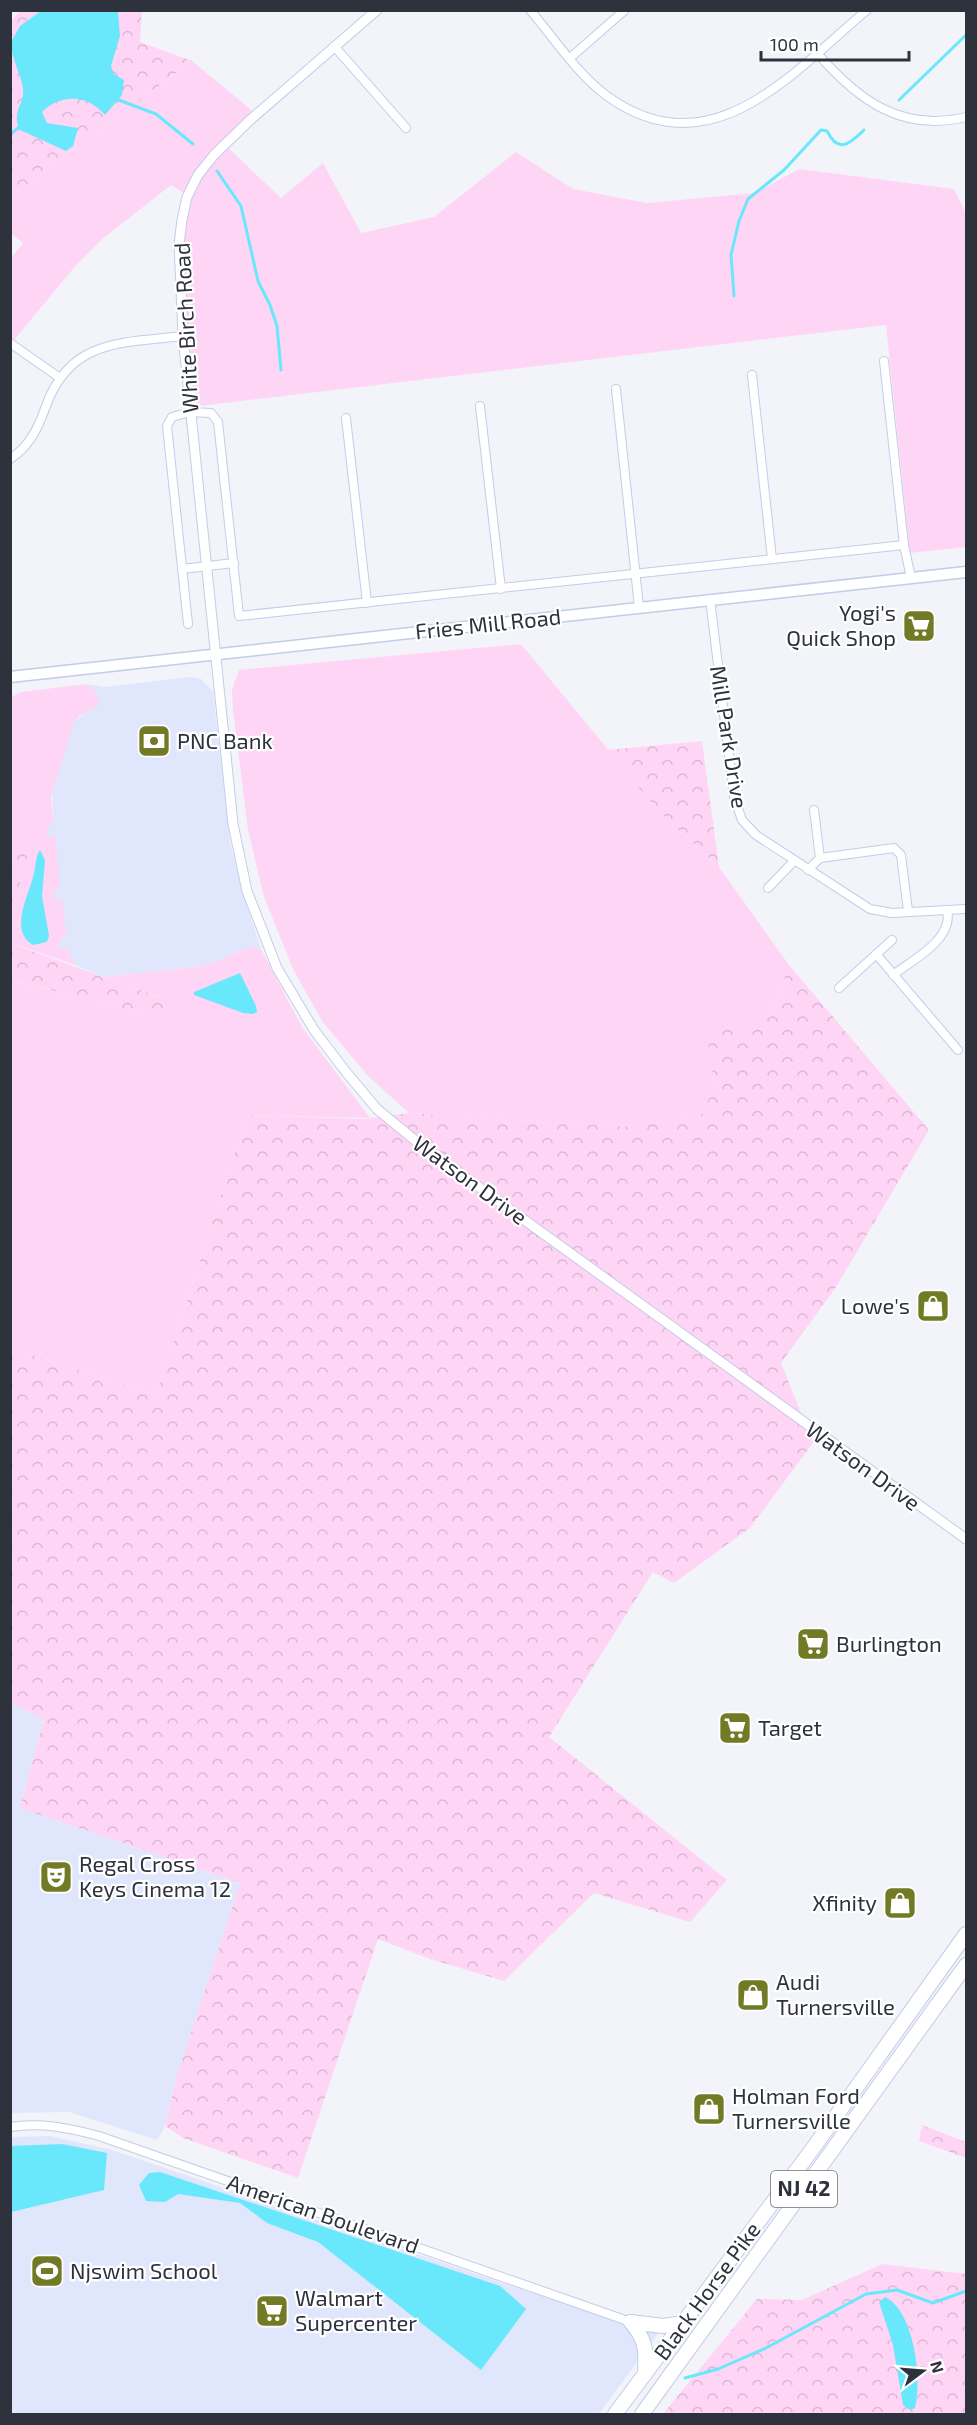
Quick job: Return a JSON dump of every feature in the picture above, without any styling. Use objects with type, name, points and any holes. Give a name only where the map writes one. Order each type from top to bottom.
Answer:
[{"type":"highway","name":"Black Horse Pike","points":[[615,2415],[966,1934]]},
{"type":"highway","name":"Black Horse Pike","points":[[642,2415],[966,1965]]},
{"type":"highway","points":[[891,2069],[887,2062],[889,2049],[911,2009]]},
{"type":"highway","points":[[631,2322],[663,2326],[684,2323]]},
{"type":"highway","points":[[631,2322],[643,2337],[646,2346],[645,2374]]},
{"type":"main road","name":"Fries Mill Road","points":[[10,677],[966,572]]},
{"type":"street","name":"White Birch Road","points":[[215,653],[183,336],[178,244],[187,197],[198,175],[234,135],[377,10]]},
{"type":"street","points":[[530,10],[596,87],[624,106],[657,119],[692,122],[725,117],[748,107],[780,85],[867,10]]},
{"type":"street","points":[[570,58],[625,10]]},
{"type":"street","points":[[334,46],[406,128]]},
{"type":"street","points":[[817,53],[859,96],[891,113],[932,120],[966,117]]},
{"type":"street","points":[[10,459],[32,439],[60,378],[74,361],[97,349],[117,344],[183,336]]},
{"type":"street","points":[[10,343],[60,378]]},
{"type":"street","points":[[884,361],[904,545],[911,578]]},
{"type":"street","points":[[752,375],[772,559]]},
{"type":"street","points":[[616,389],[639,607]]},
{"type":"street","points":[[480,406],[501,589]]},
{"type":"street","points":[[188,624],[167,426],[176,414],[190,412],[211,413],[218,422],[239,616],[904,545]]},
{"type":"street","points":[[346,418],[367,603]]},
{"type":"street","points":[[182,568],[234,563]]},
{"type":"street","name":"Mill Park Drive","points":[[710,599],[734,797],[742,820],[756,835],[861,906],[892,913],[908,910],[966,909]]},
{"type":"street","name":"Watson Drive","points":[[215,653],[233,824],[247,891],[277,968],[314,1030],[352,1079],[377,1108],[422,1146],[966,1539]]},
{"type":"street","points":[[814,810],[820,858]]},
{"type":"street","points":[[808,870],[820,858],[894,848],[902,855],[908,910]]},
{"type":"street","points":[[768,888],[794,861]]},
{"type":"street","points":[[893,975],[944,934],[950,921],[947,910]]},
{"type":"street","points":[[839,988],[892,940]]},
{"type":"street","points":[[876,954],[957,1050]]},
{"type":"street","name":"American Boulevard","points":[[10,2127],[60,2126],[99,2136],[631,2322]]},
{"type":"shaded area","points":[[191,677],[201,679],[213,692],[230,843],[261,949],[251,947],[204,966],[104,977],[75,965],[67,947],[64,950],[57,945],[59,902],[51,895],[54,835],[51,838],[44,833],[53,821],[52,790],[74,722],[86,712],[93,688],[86,684],[104,687]]},
{"type":"shaded area","points":[[11,1703],[44,1719],[20,1808],[240,1883],[176,2079],[165,2126],[157,2140],[69,2112],[11,2113]]},
{"type":"shaded area","points":[[49,2136],[109,2149],[526,2291],[659,2332],[599,2414],[11,2414],[10,2137]]},
{"type":"green space","points":[[20,11],[142,11],[140,42],[192,61],[11,197],[10,22]]},
{"type":"green space","points":[[192,61],[255,113],[223,143],[281,198],[323,163],[361,233],[434,217],[516,152],[573,189],[647,203],[755,193],[799,169],[954,189],[966,213],[966,547],[910,553],[886,325],[190,407],[176,256],[187,195],[171,185],[101,240],[77,264],[14,340],[11,337],[11,258],[23,243],[11,233],[11,197]]},
{"type":"green space","points":[[521,644],[662,815],[719,867],[789,965],[772,1012],[708,1037],[715,1086],[701,1115],[632,1127],[409,1113],[368,1076],[322,1021],[293,969],[264,897],[248,830],[233,710],[232,689],[239,670]]},
{"type":"green space","points":[[86,684],[96,693],[98,706],[79,716],[74,723],[51,796],[53,821],[45,833],[51,838],[55,834],[60,885],[52,895],[59,902],[62,898],[66,934],[57,945],[64,950],[67,946],[75,965],[11,943],[11,915],[32,841],[19,839],[11,858],[11,697],[21,692]]},
{"type":"green space","points":[[702,741],[719,867],[662,815],[607,750]]},
{"type":"green space","points":[[28,836],[32,841],[11,915],[11,858],[19,839]]},
{"type":"green space","points":[[10,943],[162,998],[167,1005],[161,1010],[147,1014],[11,980]]},
{"type":"green space","points":[[251,947],[261,949],[302,1027],[370,1118],[247,1115],[156,1396],[11,1348],[10,980],[147,1014],[163,998],[104,977],[204,966]]},
{"type":"green space","points":[[789,965],[929,1130],[836,1287],[781,1363],[813,1443],[750,1528],[674,1583],[653,1572],[549,1737],[727,1880],[690,1922],[594,1893],[504,1981],[430,1959],[378,1939],[298,2178],[183,2138],[165,2126],[176,2079],[240,1883],[20,1808],[44,1719],[11,1703],[11,1348],[156,1396],[247,1115],[365,1119],[409,1113],[632,1127],[701,1115],[715,1086],[707,1037],[772,1012]]},
{"type":"green space","points":[[922,2125],[966,2142],[966,2158],[919,2141]]},
{"type":"green space","points":[[882,2264],[966,2274],[966,2414],[663,2414],[757,2299],[802,2300]]},
{"type":"water","points":[[41,11],[118,11],[120,36],[111,66],[114,74],[124,80],[122,95],[105,115],[91,103],[75,99],[58,102],[42,112],[47,123],[78,128],[73,146],[66,151],[20,130],[18,124],[17,118],[23,89],[11,42],[20,26]]},
{"type":"water","points":[[40,850],[45,860],[42,896],[49,936],[47,942],[33,945],[26,939],[21,923],[24,904]]},
{"type":"water","points":[[240,973],[256,1006],[257,1012],[253,1014],[243,1013],[194,995],[194,992]]},
{"type":"water","points":[[62,2144],[107,2153],[104,2190],[11,2212],[11,2146]]},
{"type":"water","points":[[160,2172],[500,2286],[526,2309],[481,2370],[318,2242],[267,2223],[240,2203],[178,2194],[165,2202],[146,2201],[139,2185],[149,2173]]},
{"type":"water","points":[[885,2297],[895,2304],[903,2316],[914,2347],[918,2381],[915,2408],[910,2410],[903,2405],[893,2345],[879,2302]]},
{"type":"waterway","points":[[899,100],[966,35]]},
{"type":"waterway","points":[[116,99],[156,114],[193,144]]},
{"type":"waterway","points":[[10,135],[21,125]]},
{"type":"waterway","points":[[734,296],[731,255],[739,221],[748,199],[784,170],[821,130],[827,131],[831,138],[840,145],[854,139],[864,130]]},
{"type":"waterway","points":[[217,171],[241,206],[258,281],[277,326],[281,370]]},
{"type":"waterway","points":[[685,2378],[718,2369],[766,2348],[866,2294],[897,2290],[933,2303],[966,2291]]},
{"type":"place","name":"Yogi's Quick Shop","points":[[919,626]]},
{"type":"place","name":"PNC Bank","points":[[154,741]]},
{"type":"place","name":"Lowe's","points":[[933,1306]]},
{"type":"place","name":"Burlington","points":[[813,1644]]},
{"type":"place","name":"Target","points":[[735,1728]]},
{"type":"place","name":"Regal Cross Keys Cinema 12","points":[[56,1877]]},
{"type":"place","name":"Xfinity","points":[[900,1903]]},
{"type":"place","name":"Audi Turnersville","points":[[753,1995]]},
{"type":"place","name":"Holman Ford Turnersville","points":[[709,2109]]},
{"type":"place","name":"Njswim School","points":[[47,2271]]},
{"type":"place","name":"Walmart Supercenter","points":[[272,2311]]}]
